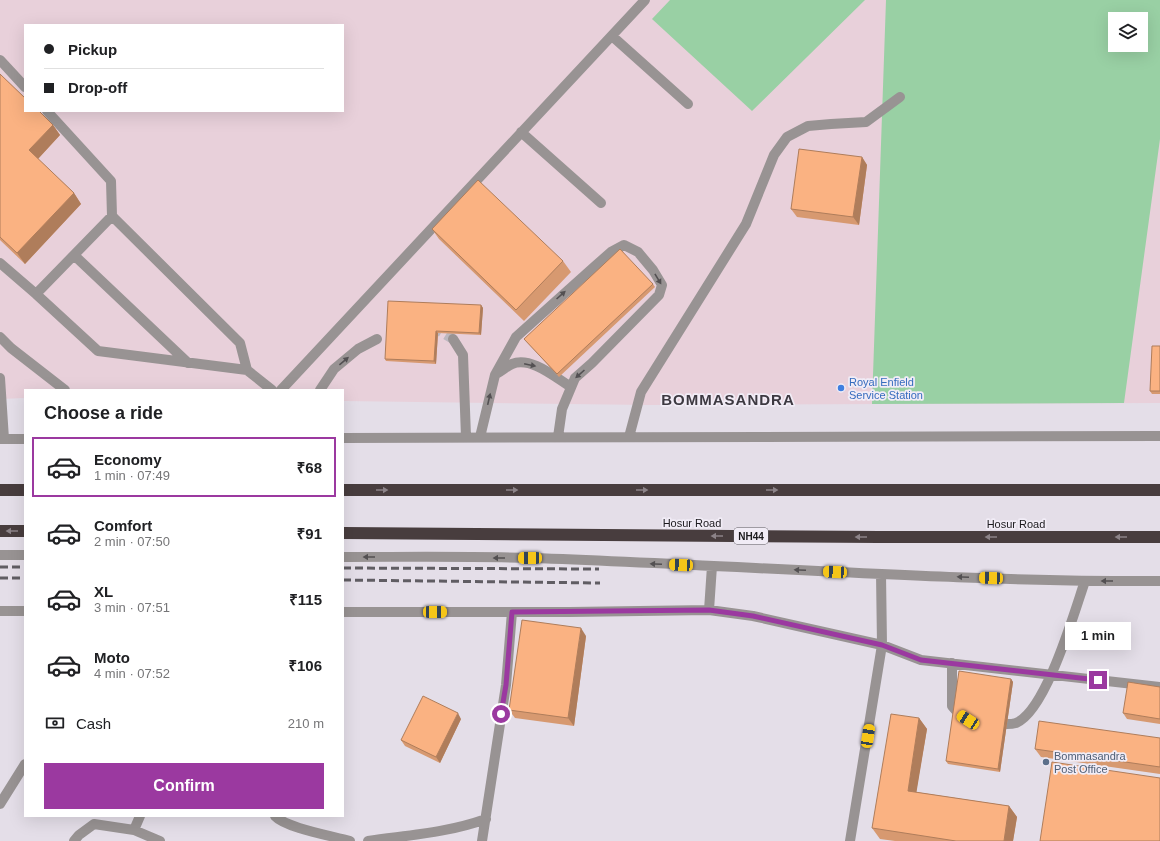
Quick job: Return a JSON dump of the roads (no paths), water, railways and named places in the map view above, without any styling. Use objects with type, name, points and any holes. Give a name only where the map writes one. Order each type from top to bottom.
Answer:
[{"type":"highway","points":[[0,490],[24,490]]},
{"type":"highway","points":[[344,490],[1160,490]]},
{"type":"highway","points":[[0,531],[24,531]]},
{"type":"highway","name":"Hosur Road","points":[[344,533],[879,537],[1160,537]]},
{"type":"street","points":[[282,389],[645,0]]},
{"type":"street","points":[[612,36],[688,104]]},
{"type":"street","points":[[0,60],[24,86]]},
{"type":"street","points":[[629,437],[641,392],[746,224],[774,155],[787,137],[808,126],[866,122],[900,97]]},
{"type":"street","points":[[48,112],[111,181],[112,216],[240,343],[247,370]]},
{"type":"street","points":[[521,132],[601,203]]},
{"type":"street","points":[[36,294],[112,216]]},
{"type":"street","points":[[480,437],[495,375],[516,337],[611,252],[624,245],[638,252],[653,270],[662,285],[659,295],[592,363],[575,378],[562,409],[558,437]]},
{"type":"street","points":[[74,255],[188,363]]},
{"type":"street","points":[[0,264],[36,294],[98,351],[247,370],[271,389]]},
{"type":"street","points":[[0,337],[11,348],[64,389]]},
{"type":"street","points":[[321,389],[334,369],[358,349],[377,339]]},
{"type":"street","points":[[453,339],[463,355],[466,437]]},
{"type":"street","points":[[495,375],[514,363],[530,363],[571,387]]},
{"type":"street","points":[[0,378],[2,439],[24,439]]},
{"type":"street","points":[[344,438],[1160,436]]},
{"type":"street","points":[[0,555],[24,555]]},
{"type":"street","points":[[344,557],[530,558],[1085,582],[1160,581]]},
{"type":"street","points":[[709,610],[712,566]]},
{"type":"street","points":[[850,841],[882,645],[881,574]]},
{"type":"street","points":[[952,663],[952,706],[958,713],[968,720],[1003,724],[1015,723],[1025,717],[1052,674],[1085,582]]},
{"type":"street","points":[[344,612],[709,610],[753,616],[882,645],[921,660],[1160,687]]},
{"type":"street","points":[[0,611],[24,611]]},
{"type":"street","points":[[482,841],[506,685],[512,612]]},
{"type":"street","points":[[0,804],[24,766]]},
{"type":"street","points":[[134,830],[140,817]]},
{"type":"street","points":[[276,817],[292,825],[350,841]]},
{"type":"street","points":[[368,841],[444,831],[486,819]]},
{"type":"street","points":[[74,841],[79,835],[94,824],[134,830],[160,841]]},
{"type":"tunnel","points":[[433,327],[453,339]]},
{"type":"railway","points":[[0,567],[24,567]]},
{"type":"railway","points":[[344,568],[599,569]]},
{"type":"railway","points":[[0,578],[24,578]]},
{"type":"railway","points":[[344,580],[600,583]]},
{"type":"place","name":"Royal Enfield Service Station","points":[[841,388]]},
{"type":"place","name":"Bommasandra Post Office","points":[[1046,762]]},
{"type":"district","name":"BOMMASANDRA","points":[[728,399]]}]
